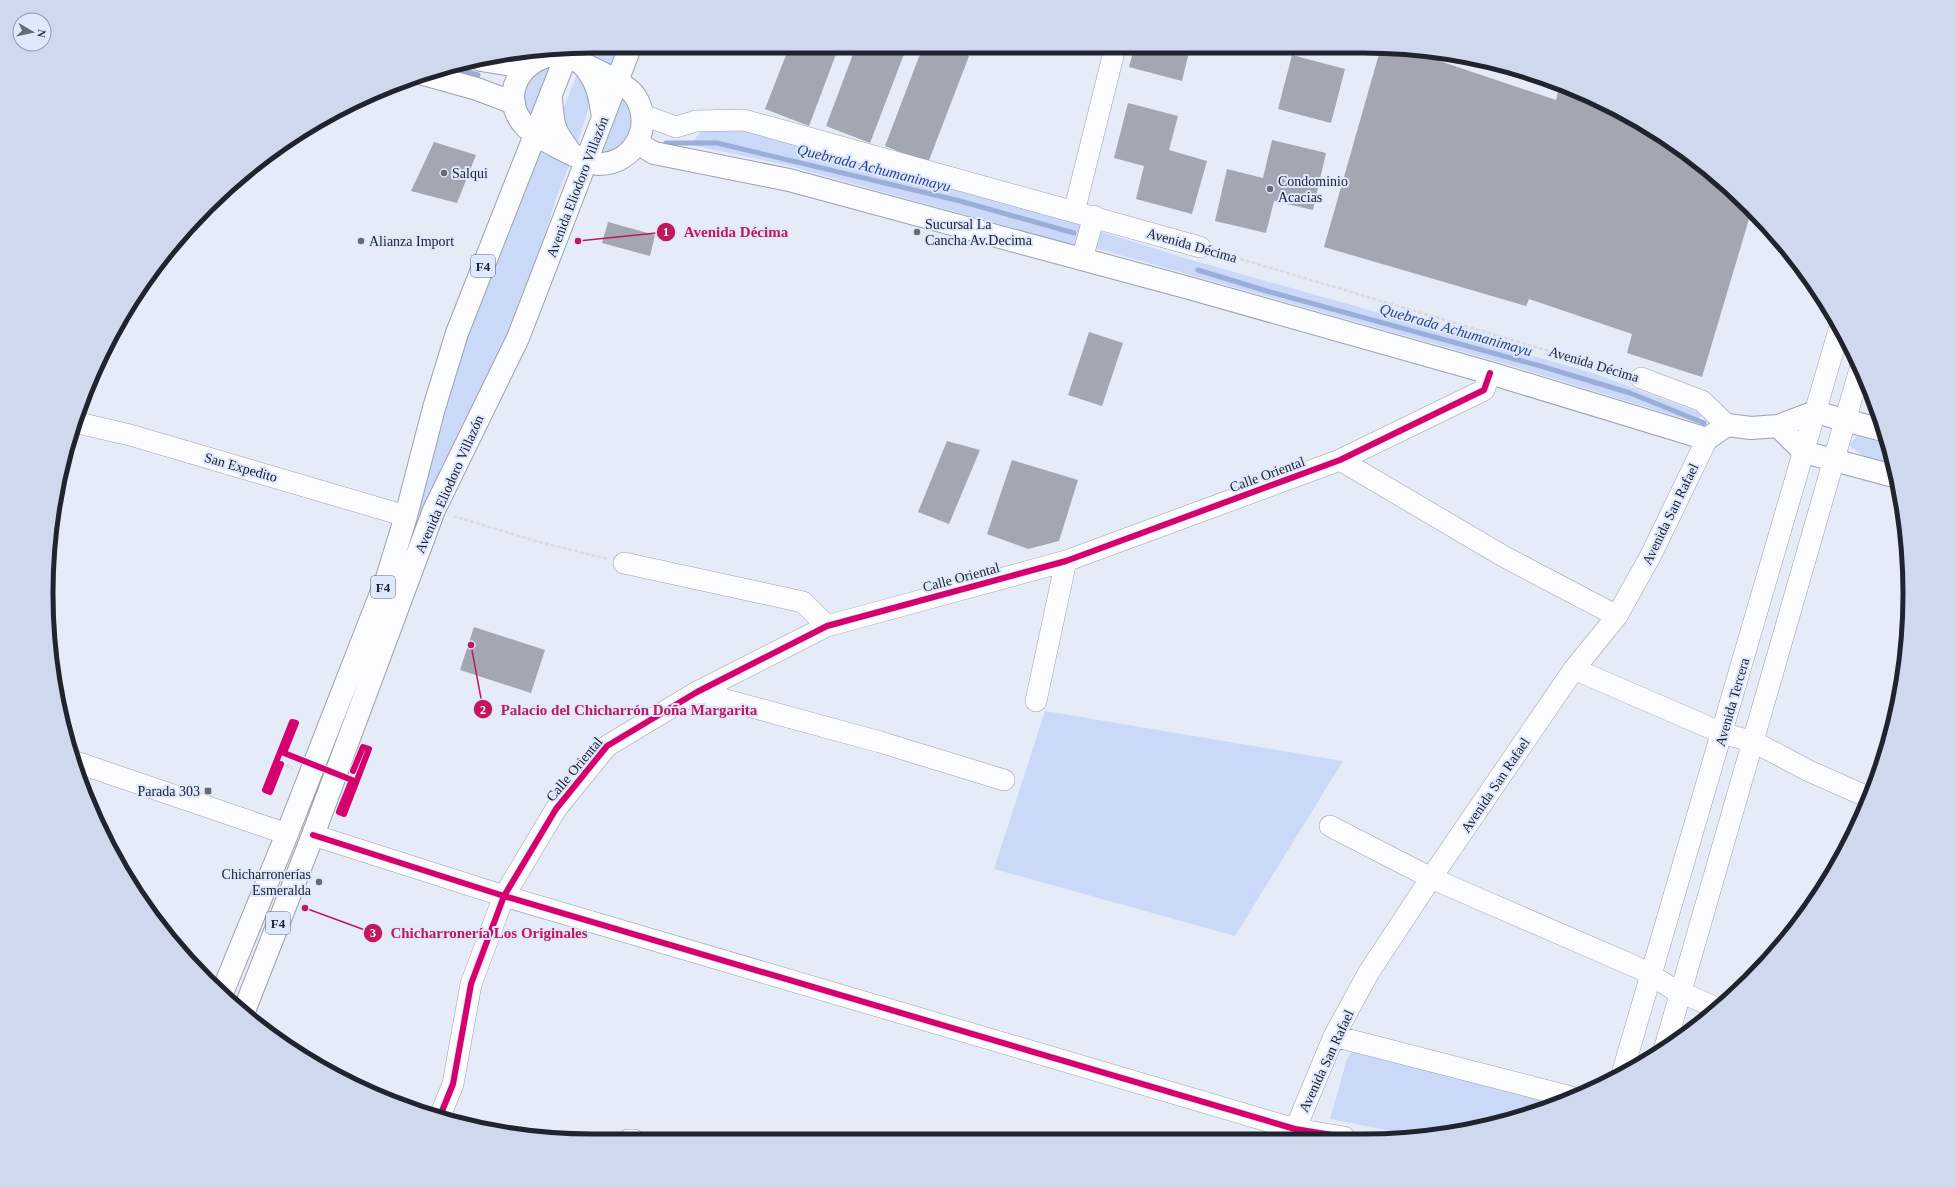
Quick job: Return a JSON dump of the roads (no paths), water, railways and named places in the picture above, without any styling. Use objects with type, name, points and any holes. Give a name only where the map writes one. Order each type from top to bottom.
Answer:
[{"type":"main road","name":"Avenida Eliodoro Villazón","points":[[246,1007],[313,835],[434,510],[518,338],[579,157],[603,118],[628,53]]},
{"type":"main road","points":[[545,56],[572,56],[618,82],[627,87],[635,95],[643,115],[643,126],[637,143],[624,157],[612,162],[599,164],[579,157],[536,134],[525,126],[518,116],[514,103],[514,90],[516,83],[526,67],[535,60],[545,56]]},
{"type":"main road","name":"Avenida Eliodoro Villazón","points":[[224,988],[288,834],[387,578],[406,516],[434,408],[457,333],[551,96],[572,56]]},
{"type":"main road","points":[[572,56],[590,73],[596,84],[601,98],[603,118]]},
{"type":"main road","points":[[494,62],[526,67]]},
{"type":"main road","points":[[435,77],[477,89],[514,103]]},
{"type":"main road","points":[[551,96],[552,119],[556,135],[579,157]]},
{"type":"main road","points":[[637,143],[654,153],[789,180],[1082,259],[1490,373],[1707,439],[1727,426],[1751,428],[1778,426],[1815,412],[1877,429]]},
{"type":"main road","points":[[1778,426],[1804,452],[1890,475]]},
{"type":"street","points":[[1074,212],[1114,53]]},
{"type":"street","name":"Avenida Décima","points":[[643,115],[676,127],[696,121],[744,120],[1074,212],[1094,216],[1200,247]]},
{"type":"street","points":[[1082,259],[1094,216]]},
{"type":"street","name":"Avenida Tercera","points":[[1624,1066],[1652,976],[1837,335]]},
{"type":"street","name":"Calle Oriental","points":[[442,1112],[452,1084],[471,984],[504,896],[556,809],[607,746],[697,692],[827,626],[1066,561],[1340,460],[1484,390],[1490,373]]},
{"type":"street","points":[[1667,1040],[1754,742],[1858,377]]},
{"type":"street","name":"Avenida Décima","points":[[1641,378],[1702,401],[1727,426]]},
{"type":"street","name":"San Expedito","points":[[81,424],[130,435],[406,516]]},
{"type":"street","name":"Avenida San Rafael","points":[[1294,1133],[1334,1036],[1370,972],[1431,878],[1574,669],[1617,616],[1651,554],[1707,439]]},
{"type":"street","points":[[1340,460],[1503,556],[1617,616]]},
{"type":"street","points":[[1036,700],[1066,561]]},
{"type":"street","points":[[624,563],[803,602],[827,626]]},
{"type":"street","points":[[1574,669],[1722,733],[1754,742],[1809,771],[1864,795]]},
{"type":"street","points":[[697,692],[880,742],[1004,780]]},
{"type":"street","points":[[81,764],[288,834]]},
{"type":"street","points":[[1330,826],[1431,878],[1643,970],[1680,993],[1712,1006]]},
{"type":"street","points":[[313,835],[504,896],[1294,1133],[1306,1134]]},
{"type":"street","points":[[1334,1036],[1563,1095]]},
{"type":"waterway","name":"Quebrada Achumanimayu","points":[[459,70],[478,75]]},
{"type":"waterway","name":"Quebrada Achumanimayu","points":[[666,143],[717,143],[960,201],[1074,233]]},
{"type":"waterway","name":"Quebrada Achumanimayu","points":[[1198,270],[1270,292],[1544,367],[1630,393],[1704,423]]},
{"type":"place","name":"Salqui","points":[[444,173]]},
{"type":"place","name":"Condominio Acacias","points":[[1270,189]]},
{"type":"place","name":"Sucursal La Cancha Av.Decima","points":[[917,232]]},
{"type":"place","name":"Alianza Import","points":[[361,241]]},
{"type":"place","name":"Avenida Décima","points":[[578,241]]},
{"type":"place","name":"Palacio del Chicharrón Doña Margarita","points":[[471,645]]},
{"type":"place","name":"Parada 303","points":[[208,791]]},
{"type":"place","name":"Chicharronerías Esmeralda","points":[[319,882]]},
{"type":"place","name":"Chicharronería Los Originales","points":[[305,908]]}]
